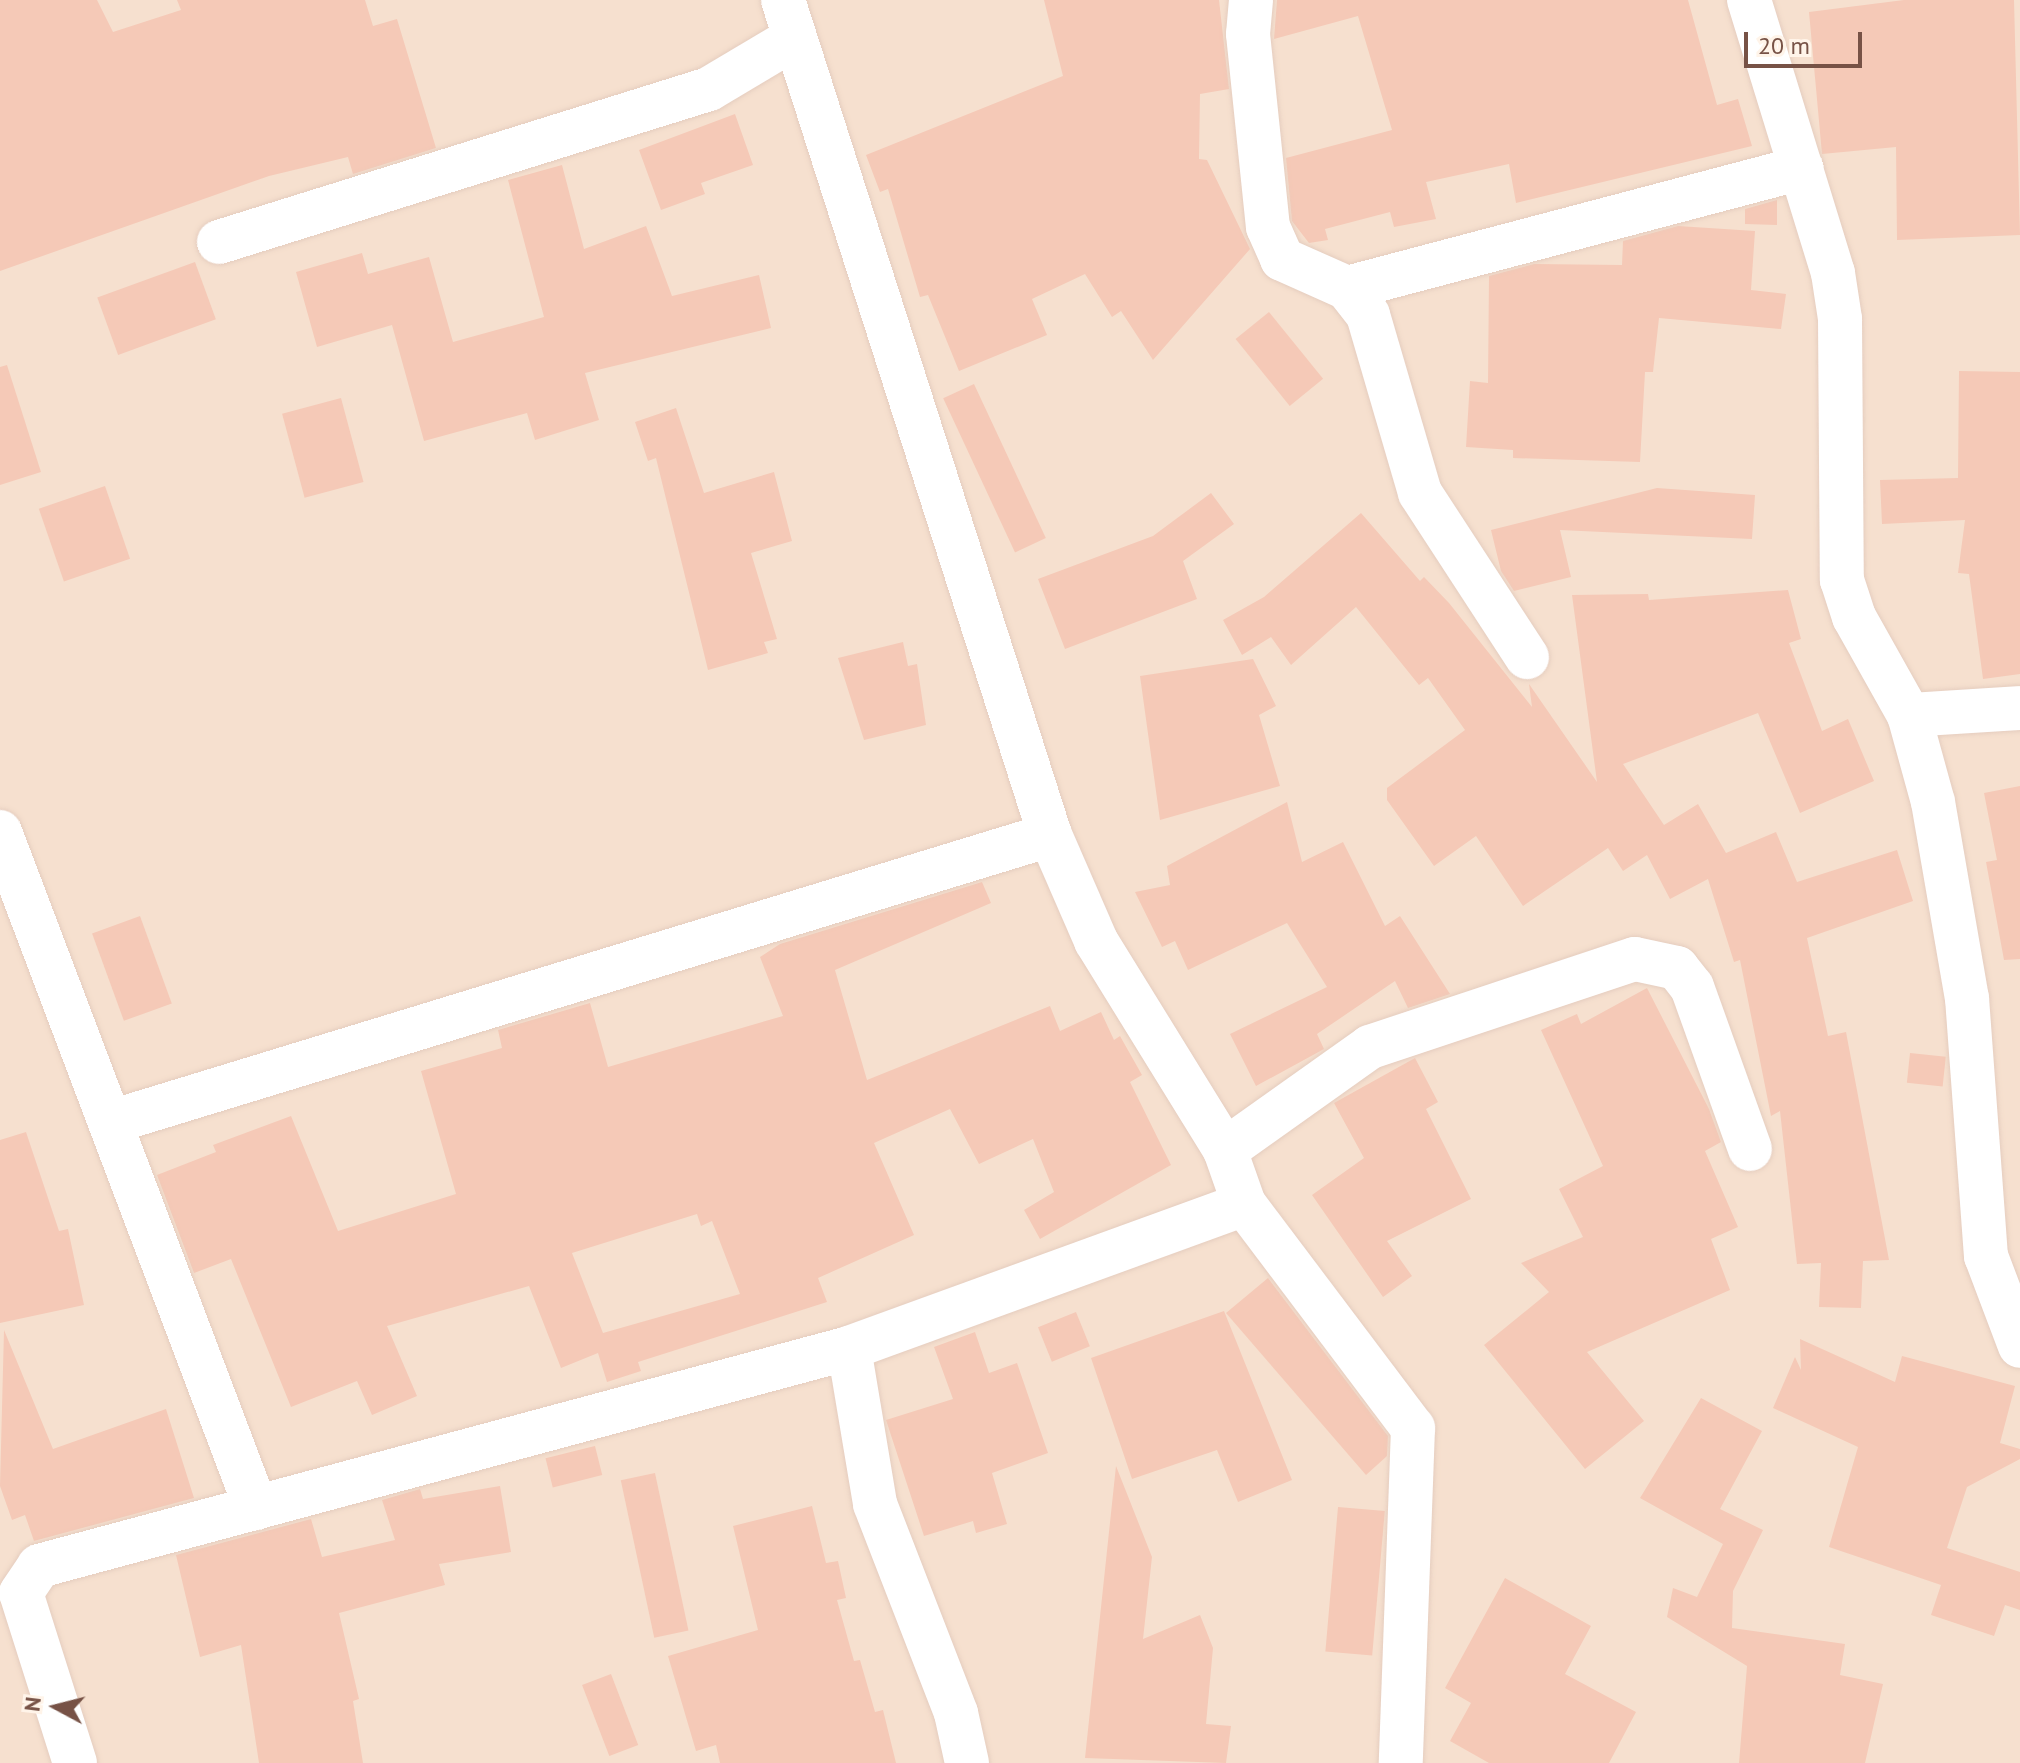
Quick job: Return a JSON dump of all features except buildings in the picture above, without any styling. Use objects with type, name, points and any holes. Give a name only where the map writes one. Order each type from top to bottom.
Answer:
[{"type":"street","points":[[1251,0],[1248,34],[1268,227],[1282,259],[1347,288],[1382,348],[1420,493],[1527,657]]},
{"type":"street","points":[[1749,0],[1801,168],[1840,319],[1842,580],[1854,617],[1909,715],[1959,936],[1986,1256],[2020,1346]]},
{"type":"street","points":[[219,242],[709,89],[788,20],[1050,835],[1108,967],[1225,1150],[1244,1204],[1413,1428],[1401,1763]]},
{"type":"street","points":[[1347,288],[1801,168]]},
{"type":"street","points":[[1909,715],[2020,708]]},
{"type":"street","points":[[0,832],[256,1508]]},
{"type":"street","points":[[111,1122],[1050,835]]},
{"type":"street","points":[[1225,1150],[1370,1047],[1635,959],[1677,968],[1692,987],[1750,1149]]},
{"type":"street","points":[[75,1763],[21,1593],[39,1566],[849,1348],[1244,1204]]},
{"type":"street","points":[[849,1348],[875,1504],[956,1713],[967,1763]]},
{"type":"shaded area","points":[[0,0],[2020,0],[2020,1763],[0,1763]]}]
